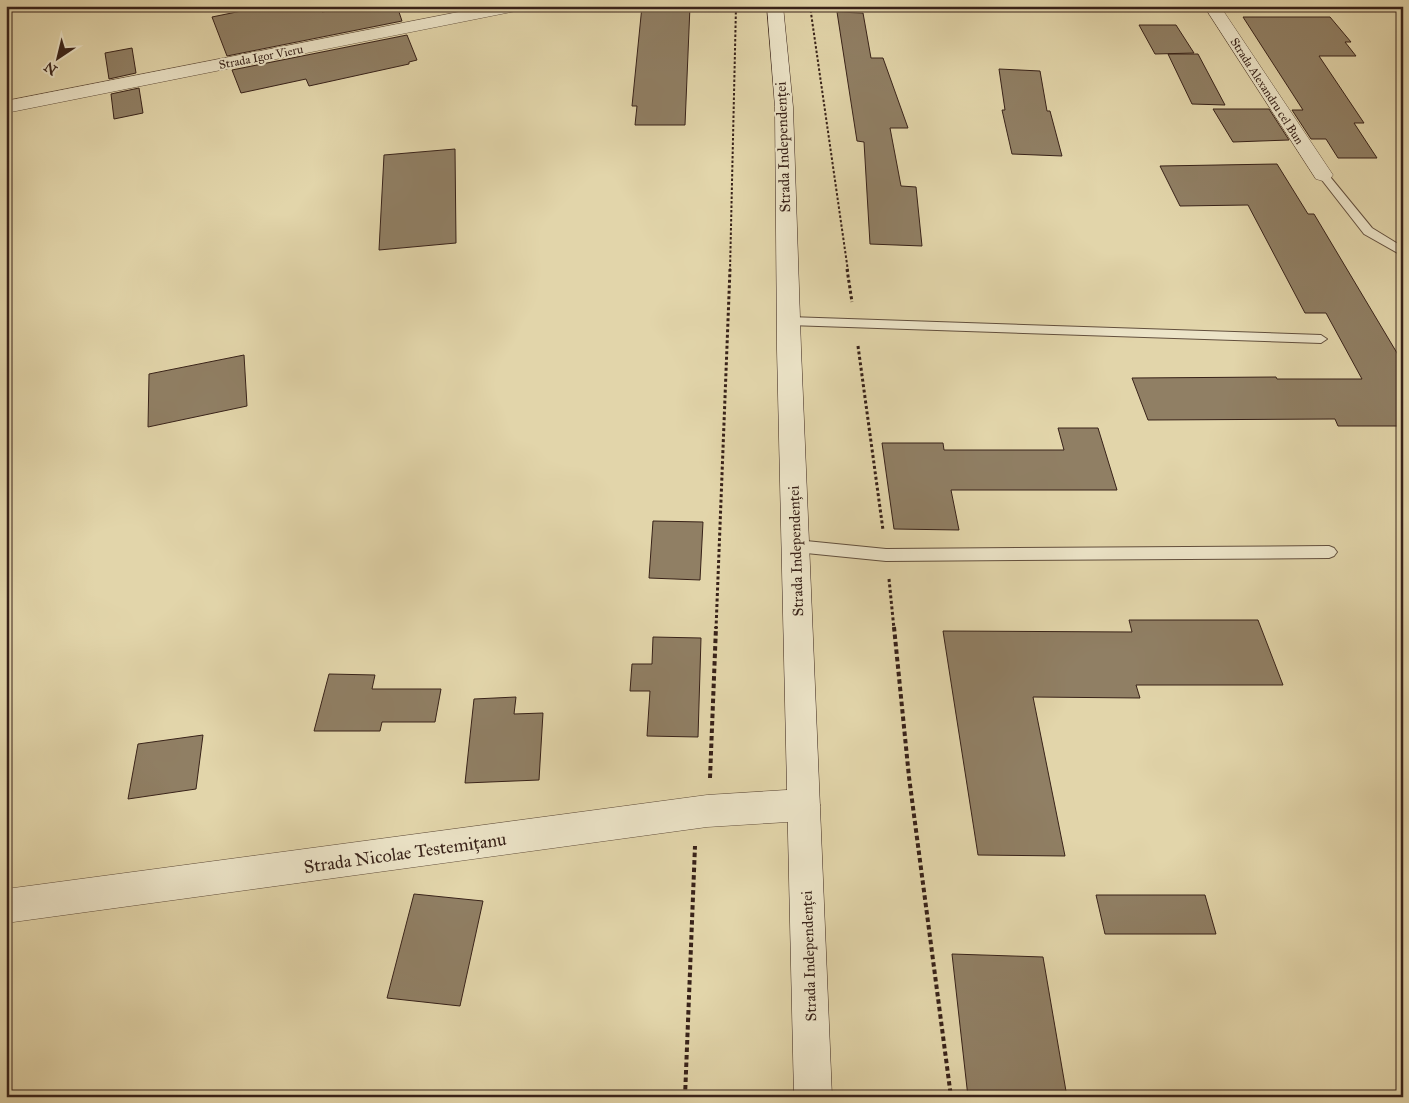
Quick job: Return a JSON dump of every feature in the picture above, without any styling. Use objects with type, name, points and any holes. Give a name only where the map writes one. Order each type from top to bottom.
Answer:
[{"type":"street","name":"Strada Igor Vieru","points":[[6,107],[516,6]]},
{"type":"street","name":"Strada Independenței","points":[[775,6],[784,107],[813,1097]]},
{"type":"street","name":"Strada Alexandru cel Bun","points":[[1212,6],[1323,175]]},
{"type":"street","name":"Strada Nicolae Testemițanu","points":[[6,906],[707,811],[804,805]]},
{"type":"lane","points":[[1323,175],[1368,231],[1403,252]]},
{"type":"lane","points":[[789,321],[1321,339]]},
{"type":"lane","points":[[796,546],[886,555],[1329,552]]},
{"type":"path","points":[[685,1097],[695,837],[707,811],[715,673],[731,256],[736,6]]},
{"type":"building","points":[[266,6],[318,6],[322,12],[366,6],[397,6],[402,21],[227,56],[212,17]]},
{"type":"building","points":[[642,6],[690,6],[685,125],[635,125],[637,106],[632,106]]},
{"type":"building","points":[[837,12],[863,13],[871,58],[883,58],[908,128],[890,128],[901,186],[916,187],[922,246],[870,244],[864,142],[857,141]]},
{"type":"building","points":[[1243,17],[1330,17],[1351,42],[1345,42],[1356,56],[1319,56],[1364,123],[1354,123],[1377,158],[1338,158],[1326,139],[1311,139],[1292,110],[1303,110]]},
{"type":"building","points":[[1139,25],[1176,25],[1194,53],[1155,54]]},
{"type":"building","points":[[407,35],[417,60],[409,62],[409,64],[309,86],[306,79],[241,93],[232,70]]},
{"type":"building","points":[[132,48],[136,73],[109,79],[105,53]]},
{"type":"building","points":[[1168,54],[1198,54],[1225,105],[1192,104]]},
{"type":"building","points":[[999,69],[1040,71],[1047,111],[1050,111],[1062,156],[1012,154],[1002,110],[1005,110]]},
{"type":"building","points":[[139,88],[143,113],[114,119],[111,94]]},
{"type":"building","points":[[1213,109],[1269,109],[1289,140],[1233,142]]},
{"type":"building","points":[[455,149],[456,243],[379,250],[384,155]]},
{"type":"building","points":[[1277,164],[1308,214],[1314,214],[1403,363],[1403,426],[1338,426],[1335,419],[1148,420],[1132,378],[1276,377],[1277,379],[1362,379],[1326,313],[1305,313],[1248,205],[1180,206],[1160,166]]},
{"type":"building","points":[[244,355],[247,406],[148,427],[149,374]]},
{"type":"building","points":[[1058,428],[1098,428],[1117,490],[951,490],[959,530],[894,529],[882,443],[943,443],[944,450],[1064,450]]},
{"type":"building","points":[[653,521],[703,522],[700,580],[649,578]]},
{"type":"building","points":[[1129,620],[1258,620],[1283,685],[1136,685],[1140,698],[1033,697],[1065,856],[978,855],[943,631],[1132,632]]},
{"type":"building","points":[[653,637],[701,638],[698,737],[647,736],[650,691],[630,691],[632,664],[652,664]]},
{"type":"building","points":[[329,674],[375,675],[372,689],[441,689],[435,722],[382,722],[380,731],[314,731]]},
{"type":"building","points":[[516,697],[514,714],[543,713],[539,780],[465,783],[474,699]]},
{"type":"building","points":[[203,735],[196,789],[128,799],[138,744]]},
{"type":"building","points":[[414,894],[483,901],[460,1006],[387,998]]},
{"type":"building","points":[[1096,895],[1205,895],[1216,934],[1105,934]]},
{"type":"building","points":[[952,954],[1043,957],[1067,1097],[968,1097]]}]
